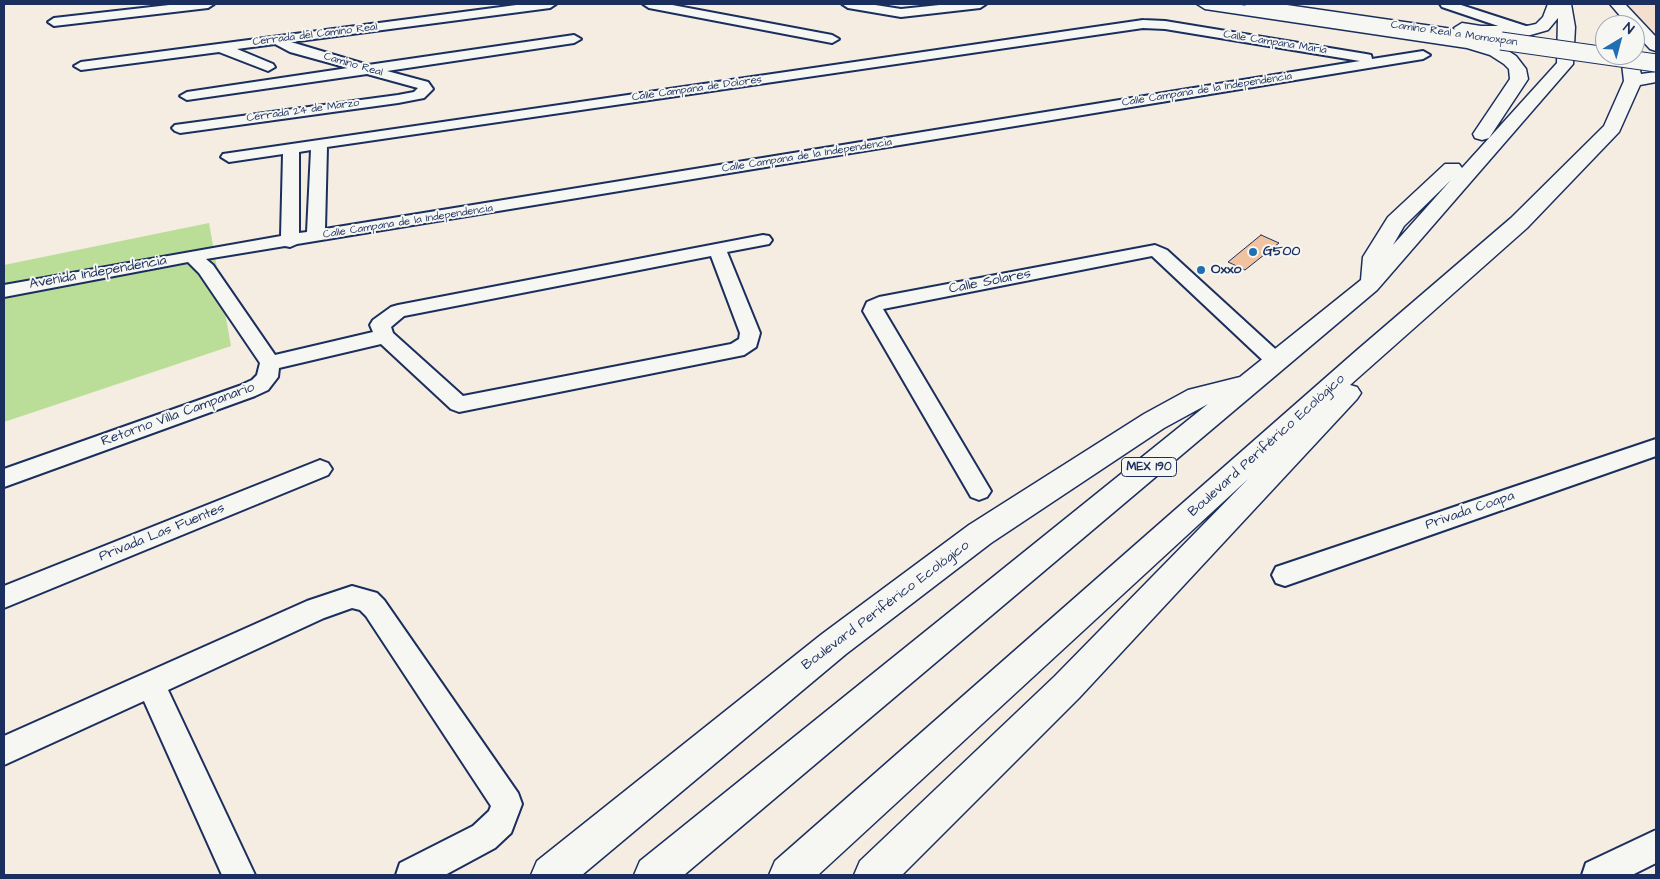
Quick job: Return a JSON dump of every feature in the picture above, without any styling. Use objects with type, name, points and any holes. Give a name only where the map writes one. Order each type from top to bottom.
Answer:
[{"type":"main road","points":[[1205,4],[1469,43],[1502,54],[1517,69],[1518,83],[1480,136],[1448,172],[1410,207],[1384,238],[1374,257],[1370,285]]},
{"type":"main road","name":"Camino Real a Momoxpan","points":[[1251,4],[1656,63]]},
{"type":"main road","points":[[1296,4],[1481,31],[1527,31],[1542,27],[1550,18],[1555,4]]},
{"type":"main road","name":"Boulevard Periférico Ecológico","points":[[654,875],[1370,285],[1565,64],[1567,26],[1563,4]]},
{"type":"main road","points":[[1617,4],[1656,46]]},
{"type":"main road","name":"Boulevard Periférico Ecológico","points":[[790,875],[1365,357],[1518,223],[1612,128],[1640,71]]},
{"type":"main road","name":"Boulevard Periférico Ecológico","points":[[874,875],[1067,687],[1305,440],[1347,395],[1365,357]]},
{"type":"main road","name":"Boulevard Periférico Ecológico","points":[[550,875],[834,644],[980,534],[1118,443],[1197,397],[1251,384]]},
{"type":"street","points":[[54,22],[208,4]]},
{"type":"street","name":"Cerrada del Camino Real","points":[[81,66],[550,4]]},
{"type":"street","points":[[649,4],[832,39]]},
{"type":"street","points":[[848,4],[901,13],[980,4]]},
{"type":"street","points":[[1446,4],[1527,31]]},
{"type":"street","points":[[424,20],[425,35]]},
{"type":"street","name":"Calle Campana de Dolores","points":[[229,157],[1133,25],[1165,25]]},
{"type":"street","name":"Calle Campana María","points":[[1165,25],[1385,61]]},
{"type":"street","points":[[301,51],[399,38]]},
{"type":"street","points":[[187,96],[574,39]]},
{"type":"street","name":"Camino Real","points":[[277,40],[301,51],[423,85],[426,89],[424,92]]},
{"type":"street","points":[[221,47],[268,67]]},
{"type":"street","name":"Calle Campana de la Independencia","points":[[192,256],[290,242],[1422,55]]},
{"type":"street","name":"Cerrada 24 de Marzo","points":[[180,128],[398,99],[424,92]]},
{"type":"street","points":[[316,237],[319,145]]},
{"type":"street","points":[[290,242],[291,149]]},
{"type":"street","points":[[717,250],[750,333],[749,342],[737,350],[459,404],[385,336],[380,325],[398,311],[764,240]]},
{"type":"street","name":"Calle Solares","points":[[979,491],[873,311],[874,306],[879,303],[1155,250],[1277,362]]},
{"type":"street","points":[[192,256],[206,269],[270,363],[385,336]]},
{"type":"street","name":"Avenida Independencia","points":[[4,291],[192,256]]},
{"type":"street","name":"Retorno Villa Campanario","points":[[4,478],[247,392],[260,385],[267,377],[270,363]]},
{"type":"street","name":"Privada Coapa","points":[[1284,575],[1656,447]]},
{"type":"street","name":"Privada Las Fuentes","points":[[4,597],[320,468]]},
{"type":"street","points":[[4,752],[316,609],[352,597],[368,601],[375,608],[507,804],[500,822],[484,836],[412,875]]},
{"type":"street","points":[[151,685],[238,875]]},
{"type":"street","points":[[1598,875],[1656,846]]},
{"type":"shaded area","points":[[1619,4],[1656,4],[1656,41],[1645,28],[1645,15],[1634,14]]},
{"type":"green space","points":[[209,223],[231,346],[4,422],[4,265]]},
{"type":"building","name":"G500","points":[[1261,235],[1279,243],[1245,270],[1228,262]]},
{"type":"place","name":"G500","points":[[1253,252]]},
{"type":"place","name":"Oxxo","points":[[1201,270]]}]
